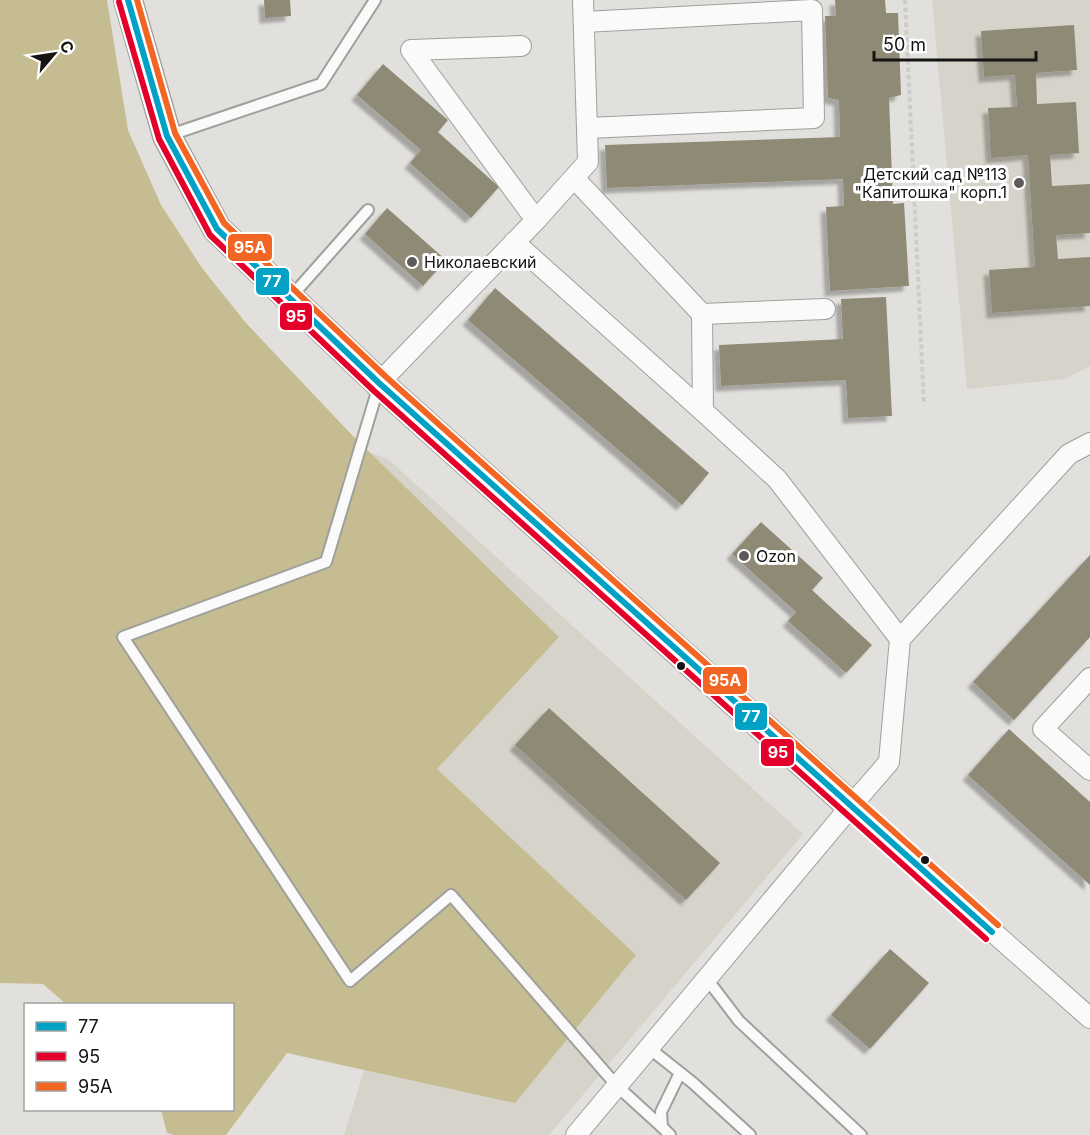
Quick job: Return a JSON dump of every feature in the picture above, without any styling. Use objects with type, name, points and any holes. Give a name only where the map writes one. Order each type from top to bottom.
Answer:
[{"type":"street","points":[[128,0],[167,136],[218,229],[379,383],[1090,1018]]},
{"type":"street","points":[[379,383],[536,220],[588,162],[583,0]]},
{"type":"street","points":[[584,22],[812,10],[814,118],[587,128]]},
{"type":"street","points":[[521,46],[411,50],[536,220]]},
{"type":"street","points":[[574,178],[702,314],[703,411]]},
{"type":"street","points":[[514,242],[777,479],[900,639]]},
{"type":"street","points":[[702,314],[825,309]]},
{"type":"street","points":[[576,1135],[889,762],[900,639],[1069,454],[1090,443]]},
{"type":"street","points":[[1090,678],[1043,729],[1090,770]]},
{"type":"lane","points":[[167,136],[321,84],[375,0]]},
{"type":"lane","points":[[290,298],[368,210]]},
{"type":"lane","points":[[379,383],[326,562],[123,637],[350,981],[451,895],[617,1086],[666,1131]]},
{"type":"lane","points":[[707,980],[740,1021],[861,1135]]},
{"type":"lane","points":[[649,1048],[750,1135]]},
{"type":"lane","points":[[666,1131],[661,1112],[680,1073]]},
{"type":"path","points":[[905,0],[924,405]]},
{"type":"shaded area","points":[[0,0],[107,0],[128,130],[161,205],[202,268],[246,323],[351,434],[559,637],[437,769],[636,955],[515,1103],[287,1053],[226,1135],[167,1133],[161,1111],[234,1111],[234,1003],[65,1003],[43,984],[0,983]]},
{"type":"shaded area","name":"Детский сад №113 \"Капитошка\" корп.1","points":[[932,0],[1090,0],[1090,366],[1065,379],[967,389]]},
{"type":"shaded area","points":[[209,393],[388,459],[803,834],[549,1135],[344,1135],[387,996]]},
{"type":"building","points":[[264,0],[290,0],[291,16],[265,18]]},
{"type":"building","points":[[835,0],[885,0],[886,13],[898,13],[901,95],[889,98],[893,204],[904,203],[909,286],[830,291],[826,207],[844,206],[843,179],[607,188],[605,145],[840,137],[839,100],[828,98],[825,16],[836,16]]},
{"type":"building","points":[[1074,25],[1077,70],[1036,73],[1037,104],[1076,102],[1079,153],[1050,155],[1052,186],[1090,184],[1090,233],[1056,235],[1058,259],[1090,257],[1090,306],[992,313],[989,270],[1035,267],[1028,155],[991,158],[988,108],[1017,107],[1015,75],[984,77],[981,31]]},
{"type":"building","points":[[383,64],[448,120],[438,132],[499,187],[471,218],[410,163],[421,150],[357,95]]},
{"type":"building","points":[[387,208],[446,260],[423,286],[365,234]]},
{"type":"building","points":[[495,288],[709,473],[682,505],[468,320]]},
{"type":"building","points":[[886,297],[892,416],[848,418],[846,380],[721,386],[719,345],[843,339],[841,299]]},
{"type":"building","points":[[761,522],[823,578],[812,590],[872,645],[846,673],[788,621],[796,612],[732,554]]},
{"type":"building","points":[[1090,555],[1090,637],[1014,720],[973,682]]},
{"type":"building","points":[[549,708],[720,863],[686,900],[515,745]]},
{"type":"building","points":[[1009,729],[1090,802],[1090,885],[968,775]]},
{"type":"building","points":[[890,949],[929,983],[870,1049],[831,1015]]},
{"type":"transit line","name":"77","points":[[128,0],[167,136],[217,229],[379,383],[992,932]]},
{"type":"transit line","name":"95А","points":[[137,0],[175,133],[224,223],[385,376],[998,925]]},
{"type":"transit line","name":"95","points":[[119,2],[159,139],[210,235],[373,390],[986,939]]},
{"type":"place","name":"Детский сад №113 \"Капитошка\" корп.1","points":[[1019,183]]},
{"type":"place","name":"Николаевский","points":[[412,262]]},
{"type":"place","name":"Ozon","points":[[744,556]]}]
